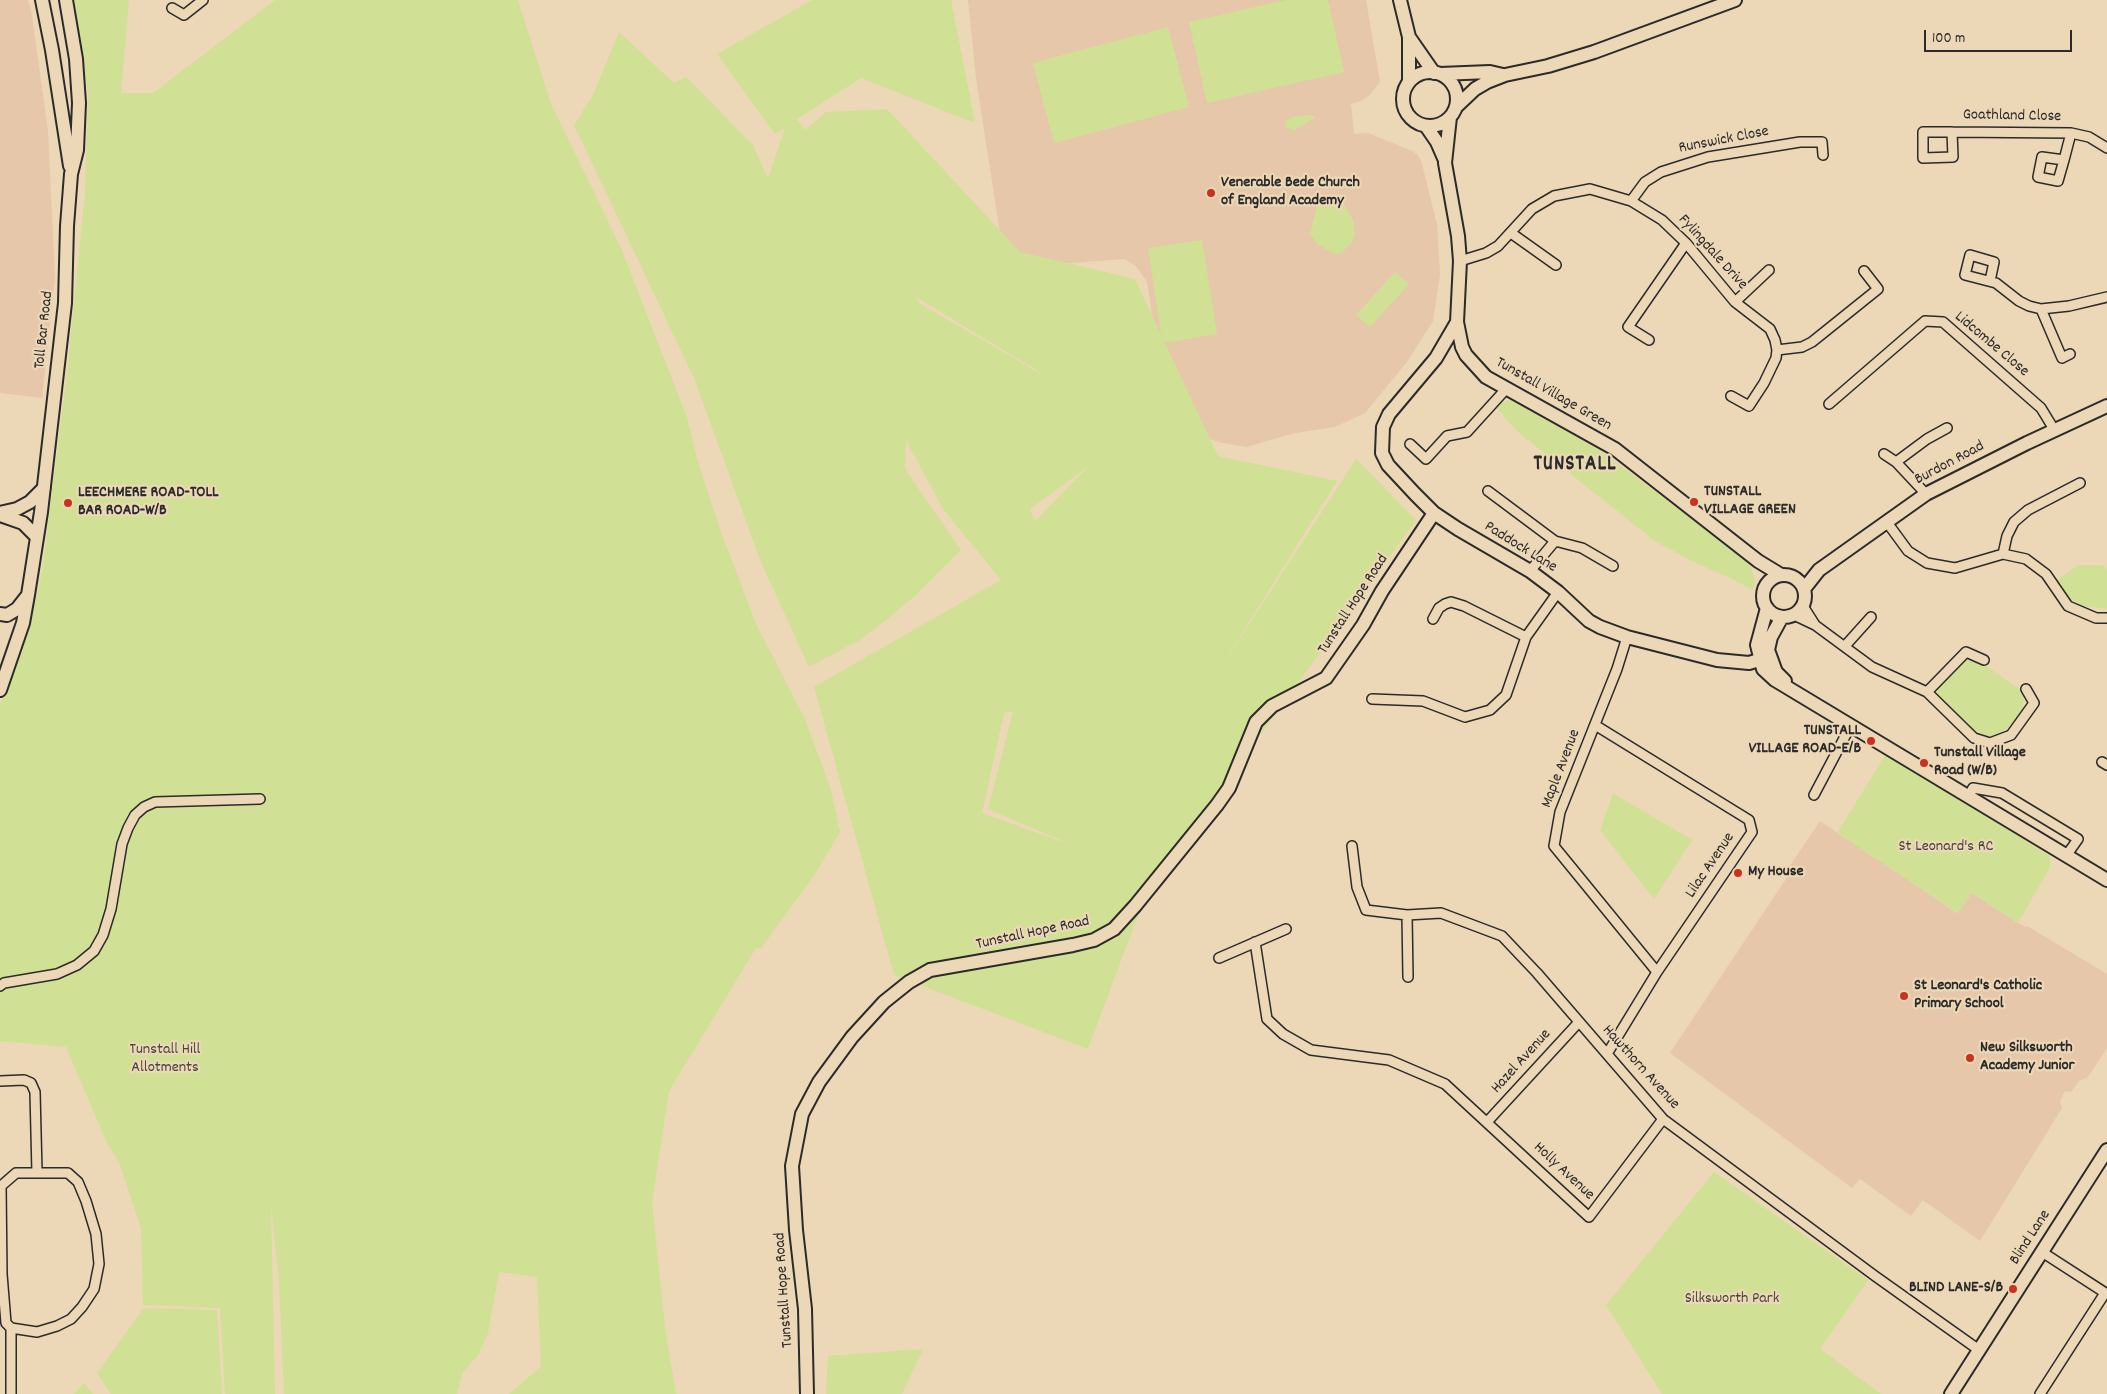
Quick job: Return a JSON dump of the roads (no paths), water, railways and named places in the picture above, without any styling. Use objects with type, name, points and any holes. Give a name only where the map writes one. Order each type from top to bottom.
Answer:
[{"type":"street","name":"Toll Bar Road","points":[[42,0],[52,50],[71,174]]},
{"type":"street","name":"Toll Bar Road","points":[[0,690],[24,623],[41,512],[65,303],[71,174],[77,150],[78,102],[76,59],[66,0]]},
{"type":"street","points":[[172,8],[184,15],[203,0]]},
{"type":"street","points":[[1400,0],[1409,37],[1409,82]]},
{"type":"street","points":[[1505,75],[1490,72],[1425,73],[1409,82],[1404,91],[1403,102],[1408,115],[1415,122],[1426,126],[1436,126],[1453,112],[1475,89],[1505,75],[1548,66],[1594,52],[1735,0]]},
{"type":"street","points":[[1409,37],[1437,74],[1450,82],[1456,92],[1453,112]]},
{"type":"street","name":"Tunstall Village Green","points":[[1445,162],[1453,112]]},
{"type":"street","name":"Tunstall Village Green","points":[[1426,126],[1438,142],[1445,162],[1458,236],[1460,261],[1457,322],[1462,347],[1478,370],[1506,389],[1615,450],[1758,560],[1787,576]]},
{"type":"street","name":"Goathland Close","points":[[1952,132],[1953,157],[1924,158],[1923,132],[1952,132],[2071,133],[2089,137],[2107,148]]},
{"type":"street","points":[[2064,160],[2071,133]]},
{"type":"street","name":"Runswick Close","points":[[1632,201],[1646,182],[1661,172],[1708,157],[1800,142],[1822,142],[1823,156]]},
{"type":"street","name":"Fylingdale Drive","points":[[1460,261],[1492,250],[1511,233],[1532,209],[1554,196],[1590,188],[1632,201],[1662,220],[1686,243],[1735,302],[1770,329],[1777,350]]},
{"type":"street","points":[[1511,233],[1556,265]]},
{"type":"street","points":[[1649,340],[1628,327],[1686,243]]},
{"type":"street","points":[[1990,281],[1994,262],[1970,255],[1966,274],[1996,283],[2019,301],[2041,309],[2069,306],[2107,297]]},
{"type":"street","points":[[1735,302],[1769,270]]},
{"type":"street","points":[[1731,396],[1749,406],[1764,383],[1776,358],[1777,350],[1802,347],[1812,342],[1873,294],[1878,289],[1864,271]]},
{"type":"street","points":[[2041,309],[2062,358],[2070,354]]},
{"type":"street","name":"Lidcombe Close","points":[[1829,404],[1925,321],[1943,322],[2041,408],[2055,431]]},
{"type":"street","name":"Paddock Lane","points":[[1457,322],[1436,358],[1389,414],[1383,427],[1381,442],[1382,453],[1388,465],[1434,513],[1530,571],[1558,592],[1589,621],[1627,637],[1716,660],[1738,664],[1764,659]]},
{"type":"street","name":"Paddock Lane","points":[[1436,358],[1462,347]]},
{"type":"street","points":[[1410,444],[1426,459],[1447,436],[1468,432],[1506,389]]},
{"type":"street","name":"Burdon Road","points":[[1804,589],[1819,570],[1926,494],[2107,406]]},
{"type":"street","points":[[1896,462],[1927,439],[1947,428]]},
{"type":"street","points":[[1884,454],[1896,462],[1926,494]]},
{"type":"street","points":[[2003,554],[2007,536],[2014,522],[2028,510],[2080,483]]},
{"type":"street","points":[[0,514],[17,509],[30,502],[44,488]]},
{"type":"street","points":[[1488,491],[1555,541],[1582,548],[1614,566]]},
{"type":"street","name":"Tunstall Hope Road","points":[[807,1394],[805,1309],[796,1230],[792,1166],[802,1114],[819,1082],[852,1037],[884,1002],[909,982],[930,970],[1073,945],[1094,940],[1114,929],[1135,906],[1229,788],[1256,722],[1272,706],[1326,678],[1363,625],[1382,591],[1434,513]]},
{"type":"street","points":[[0,514],[24,522],[37,538]]},
{"type":"street","points":[[1886,522],[1908,551],[1928,563],[1955,568],[2003,554],[2026,560],[2046,574],[2068,606],[2096,618],[2107,618]]},
{"type":"street","points":[[1530,571],[1555,541]]},
{"type":"street","points":[[1758,560],[1766,586]]},
{"type":"street","name":"Burdon Road","points":[[1787,576],[1819,570]]},
{"type":"street","points":[[2026,689],[2034,703],[2011,735],[1990,743],[1974,738],[1927,692],[1872,667],[1816,625],[1793,612],[1776,615],[1767,608],[1763,597],[1766,586],[1770,580],[1787,576],[1798,579],[1804,589],[1806,598],[1793,612],[1774,629],[1764,659],[1763,668],[1768,675],[2107,880]]},
{"type":"street","points":[[1372,699],[1423,702],[1465,717],[1490,710],[1506,695],[1526,637],[1558,592]]},
{"type":"street","points":[[0,614],[7,615],[17,609],[28,595]]},
{"type":"street","points":[[1433,619],[1439,608],[1451,602],[1464,606],[1526,637]]},
{"type":"street","points":[[1764,659],[1758,645],[1767,608]]},
{"type":"street","points":[[1845,646],[1871,617]]},
{"type":"street","name":"Maple Avenue","points":[[1627,637],[1560,812],[1554,846],[1657,972]]},
{"type":"street","points":[[1927,692],[1966,652],[1984,660]]},
{"type":"street","points":[[1814,795],[1851,725]]},
{"type":"street","name":"Lilac Avenue","points":[[1594,726],[1749,820],[1752,832],[1657,972],[1607,1054]]},
{"type":"street","points":[[1968,797],[1973,788],[2002,793],[2078,839],[2066,856]]},
{"type":"street","points":[[0,986],[4,983],[57,974],[77,965],[94,951],[103,935],[111,908],[124,837],[135,815],[144,807],[155,802],[260,799]]},
{"type":"street","points":[[1352,846],[1357,887],[1366,910],[1407,915],[1408,977]]},
{"type":"street","name":"Hawthorn Avenue","points":[[1407,915],[1441,913],[1502,936],[1663,1119],[1874,1276],[1979,1350]]},
{"type":"street","points":[[1219,958],[1286,929]]},
{"type":"street","name":"Holly Avenue","points":[[1256,942],[1267,1019],[1283,1034],[1311,1050],[1389,1060],[1445,1084],[1589,1217],[1663,1119]]},
{"type":"street","name":"Hazel Avenue","points":[[1487,1122],[1579,1022]]},
{"type":"street","points":[[0,1081],[24,1080],[31,1084],[35,1092],[38,1173]]},
{"type":"street","name":"Blind Lane","points":[[1951,1394],[2107,1150]]},
{"type":"street","points":[[16,1173],[38,1173],[68,1173],[78,1182],[96,1234],[99,1264],[94,1289],[82,1308],[70,1319],[57,1326],[37,1332],[11,1328],[6,1323],[1,1246],[1,1186],[16,1173]]},
{"type":"street","points":[[2040,1394],[2106,1293],[2042,1252]]},
{"type":"street","points":[[11,1328],[11,1394]]},
{"type":"place","name":"Venerable Bede Church of England Academy","points":[[1211,193]]},
{"type":"place","name":"TUNSTALL VILLAGE GREEN","points":[[1694,502]]},
{"type":"place","name":"LEECHMERE ROAD-TOLL BAR ROAD-W/B","points":[[68,503]]},
{"type":"place","name":"TUNSTALL VILLAGE ROAD-E/B","points":[[1871,741]]},
{"type":"place","name":"Tunstall Village Road (W/B)","points":[[1924,763]]},
{"type":"place","name":"My House","points":[[1738,873]]},
{"type":"place","name":"St Leonard's Catholic Primary School","points":[[1904,996]]},
{"type":"place","name":"New Silksworth Academy Junior","points":[[1970,1058]]},
{"type":"place","name":"BLIND LANE-S/B","points":[[2013,1289]]},
{"type":"district","name":"TUNSTALL","points":[[1575,466]]},
{"type":"park label","name":"St Leonard's RC","points":[[1946,848]]},
{"type":"park label","name":"Tunstall Hill Allotments","points":[[165,1060]]},
{"type":"park label","name":"Silksworth Park","points":[[1732,1300]]}]
